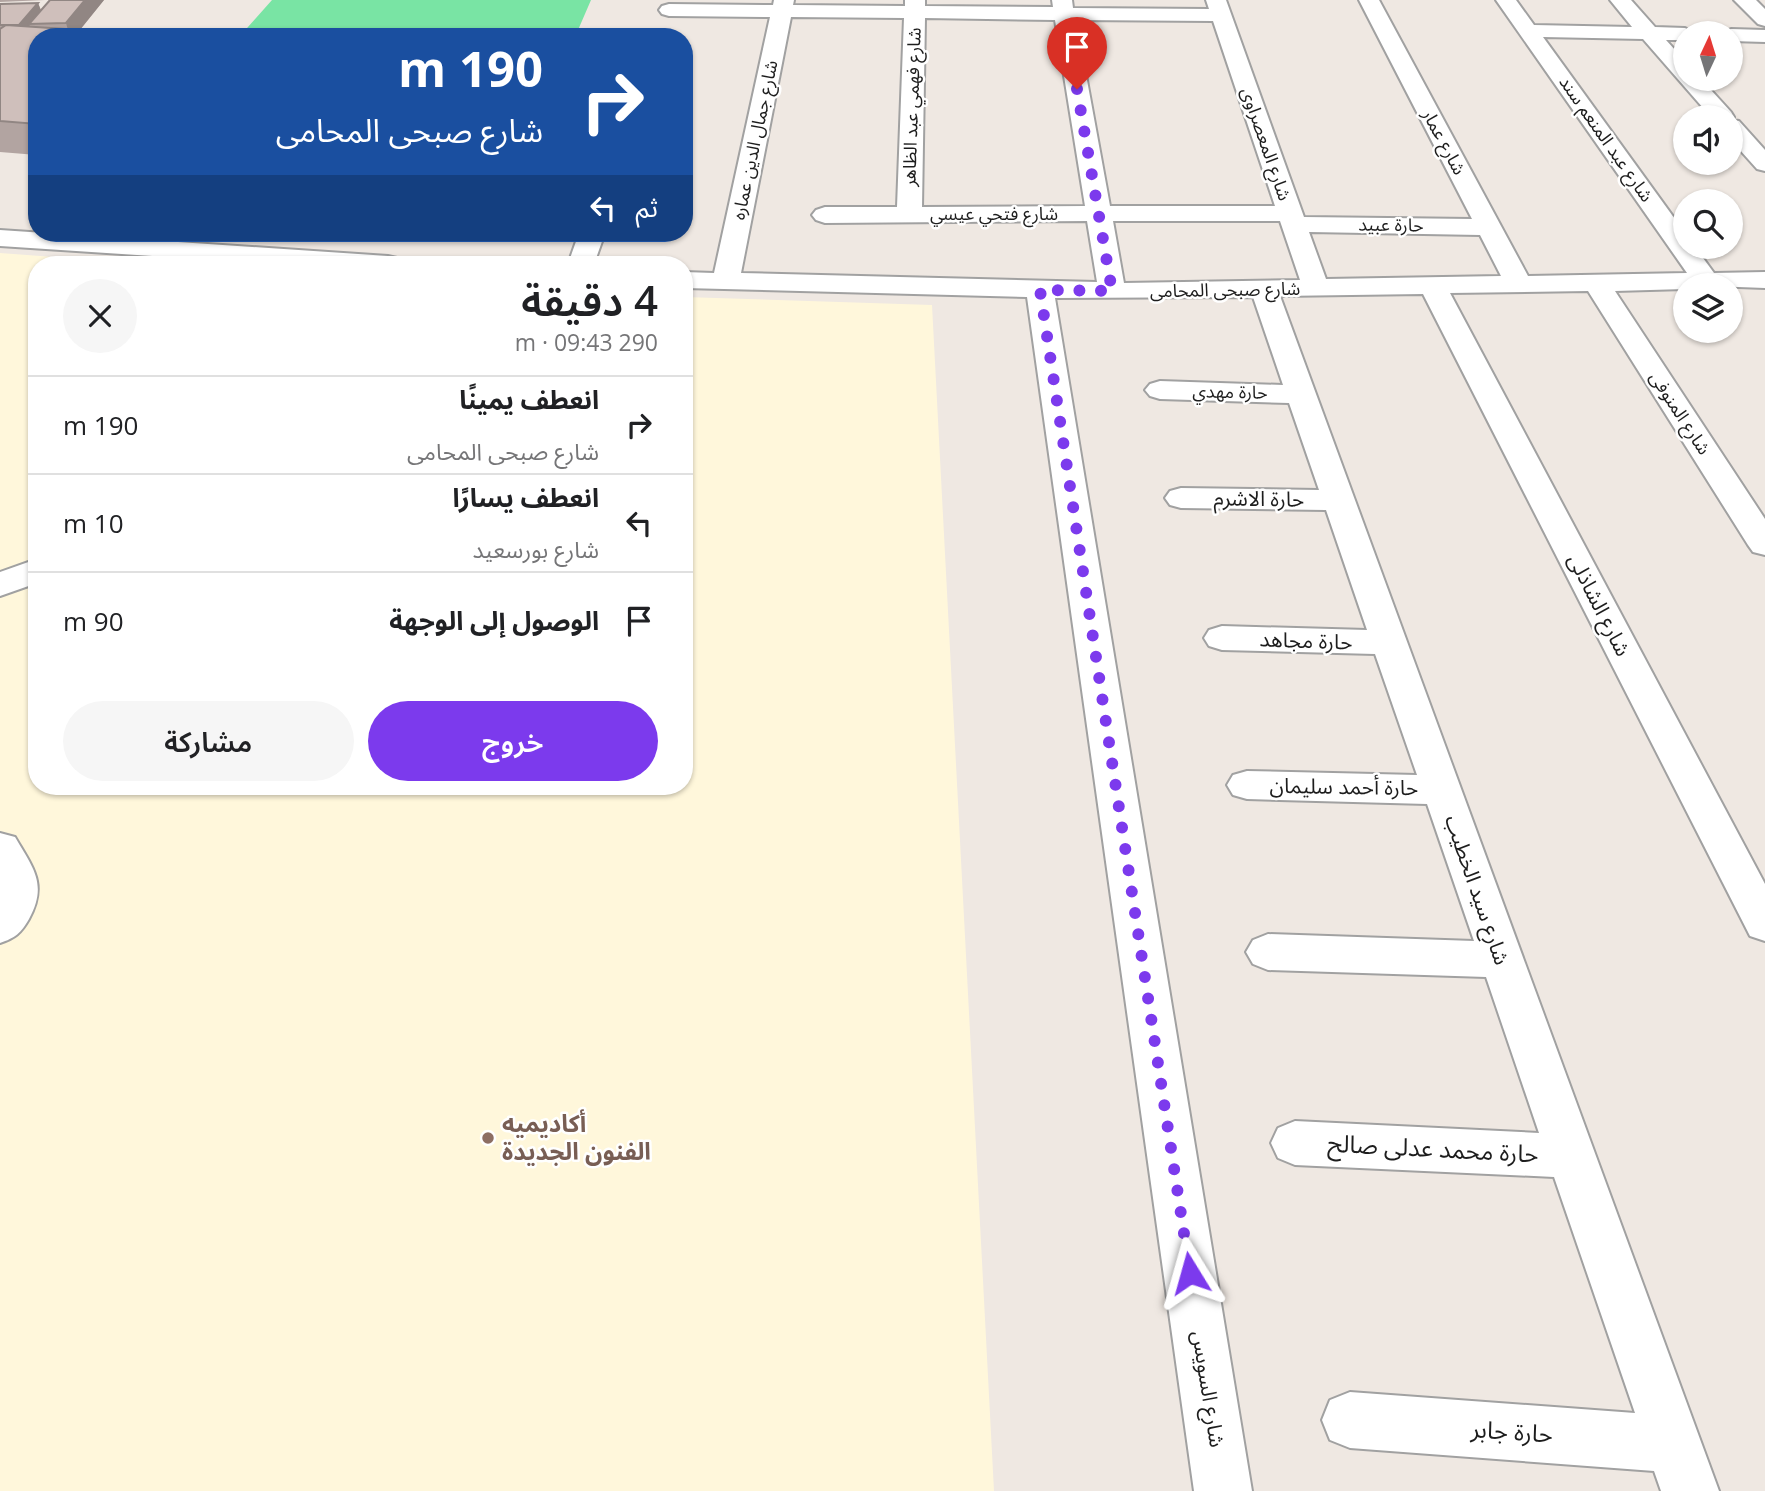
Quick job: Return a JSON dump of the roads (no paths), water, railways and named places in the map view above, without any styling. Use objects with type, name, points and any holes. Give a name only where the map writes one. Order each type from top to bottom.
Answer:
[{"type":"street","name":"شارع عمار","points":[[1369,0],[1518,283]]},
{"type":"street","name":"شارع عبد المنعم سند","points":[[1506,0],[1701,273]]},
{"type":"street","points":[[1620,0],[1673,60]]},
{"type":"street","points":[[1744,0],[1765,20]]},
{"type":"street","points":[[668,12],[783,5],[1219,8]]},
{"type":"street","name":"شارع جمال الدين عماره","points":[[726,281],[783,5]]},
{"type":"street","name":"شارع فهمي عبد الظاهر","points":[[909,215],[915,6]]},
{"type":"street","points":[[1063,7],[1112,291]]},
{"type":"street","name":"شارع المعصراوى","points":[[1219,8],[1316,288]]},
{"type":"street","points":[[1528,30],[1673,34]]},
{"type":"street","points":[[1743,35],[1765,36]]},
{"type":"street","points":[[1700,91],[1712,105]]},
{"type":"street","points":[[1743,139],[1765,164]]},
{"type":"street","name":"شارع فتحي عيسي","points":[[825,215],[1098,214],[1292,218]]},
{"type":"street","name":"حارة عبيد","points":[[1292,218],[1489,227]]},
{"type":"street","points":[[0,238],[28,240]]},
{"type":"street","points":[[60,242],[269,256]]},
{"type":"street","name":"شارع صبحى المحامى","points":[[693,280],[1112,291],[1673,280]]},
{"type":"street","name":"شارع صبحى المحامى","points":[[1743,280],[1765,280]]},
{"type":"street","name":"شارع المنوفى","points":[[1595,282],[1765,545]]},
{"type":"street","name":"شارع الشاذلى","points":[[1433,286],[1765,924]]},
{"type":"street","name":"شارع سيد الخطيب","points":[[1264,289],[1682,1467]]},
{"type":"street","name":"شارع السويس","points":[[1040,290],[1223,1491]]},
{"type":"street","name":"حارة مهدي","points":[[1160,390],[1300,394]]},
{"type":"street","name":"حارة الاشرم","points":[[1181,498],[1338,500]]},
{"type":"street","points":[[0,585],[28,574]]},
{"type":"street","name":"حارة مجاهد","points":[[1222,638],[1389,643]]},
{"type":"street","name":"حارة أحمد سليمان","points":[[1247,785],[1441,790]]},
{"type":"street","points":[[0,848],[18,879],[18,893],[12,911],[0,926]]},
{"type":"street","points":[[1268,952],[1502,960]]},
{"type":"street","name":"حارة محمد عدلى صالح","points":[[1295,1143],[1571,1156]]},
{"type":"street","name":"حارة جابر","points":[[1350,1420],[1682,1467]]},
{"type":"place","name":"أكاديميه الفنون الجديدة","points":[[488,1138]]}]
